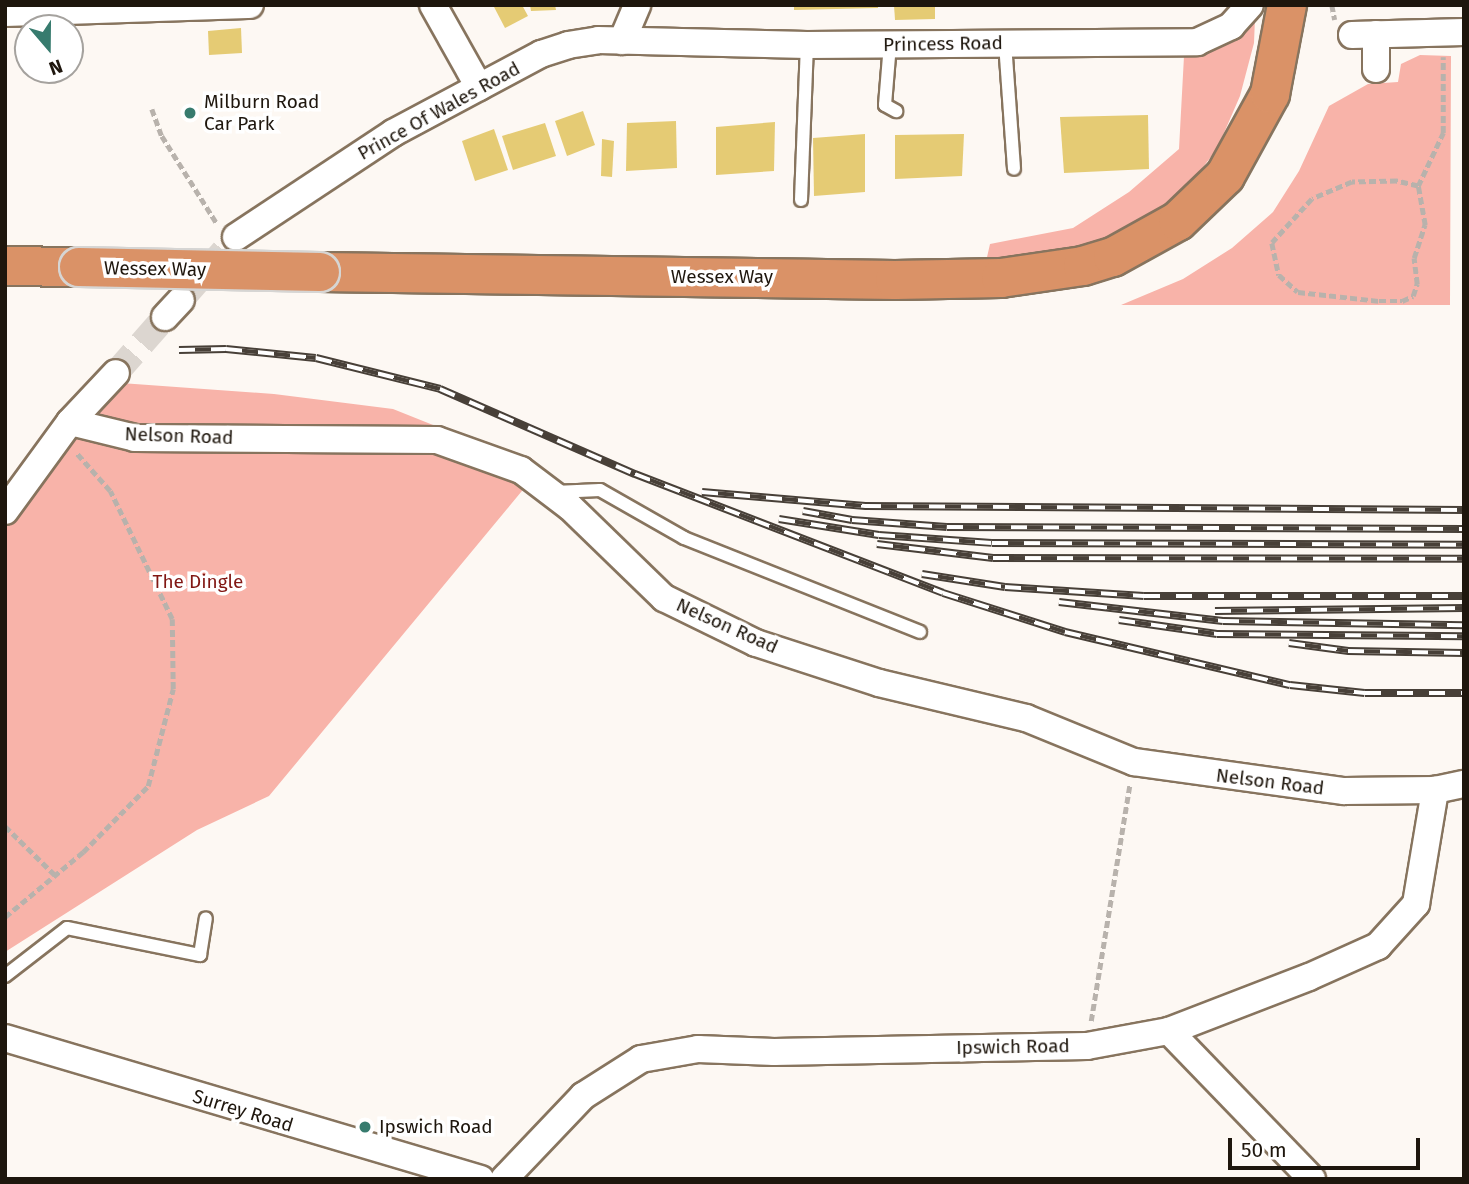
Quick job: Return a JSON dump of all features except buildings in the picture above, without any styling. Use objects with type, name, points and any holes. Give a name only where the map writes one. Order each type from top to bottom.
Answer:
[{"type":"highway","name":"Wessex Way","points":[[5,266],[895,281],[1001,278],[1083,266],[1113,257],[1178,221],[1225,176],[1269,94],[1284,12]]},
{"type":"street","points":[[5,13],[250,5]]},
{"type":"street","points":[[433,5],[479,87]]},
{"type":"street","points":[[622,41],[637,5]]},
{"type":"street","name":"Princess Road","points":[[622,41],[807,44],[1197,42],[1231,26],[1250,5]]},
{"type":"street","points":[[1376,69],[1364,34],[1454,32]]},
{"type":"street","name":"Prince Of Wales Road","points":[[236,237],[393,133],[541,54],[598,40],[622,41]]},
{"type":"street","points":[[5,511],[65,429],[116,373]]},
{"type":"street","name":"Nelson Road","points":[[65,429],[135,438],[437,440],[521,470],[551,493],[664,598],[756,643],[878,682],[1026,718],[1134,761],[1344,791],[1435,790],[1464,784]]},
{"type":"street","name":"Ipswich Road","points":[[504,1179],[583,1096],[641,1059],[698,1049],[774,1052],[1087,1046],[1169,1031],[1378,946],[1416,904],[1435,790]]},
{"type":"street","points":[[1169,1031],[1312,1179]]},
{"type":"street","name":"Surrey Road","points":[[5,1038],[481,1179]]},
{"type":"lane","points":[[1005,43],[1014,169]]},
{"type":"lane","points":[[800,200],[807,44]]},
{"type":"lane","points":[[890,44],[885,105],[896,111]]},
{"type":"lane","points":[[551,493],[600,489],[684,538],[920,632]]},
{"type":"lane","points":[[5,976],[67,928],[200,955],[206,918]]},
{"type":"path","points":[[1418,186],[1397,181],[1352,182],[1312,199],[1272,243],[1279,275],[1298,292],[1379,301],[1402,301],[1413,296],[1417,284],[1414,258],[1424,225],[1418,186],[1443,133],[1454,32]]},
{"type":"path","points":[[152,109],[162,136],[213,220],[236,237]]},
{"type":"path","points":[[5,916],[55,875],[148,786],[173,689],[172,619],[110,491],[65,429]]},
{"type":"path","points":[[1087,1046],[1134,761]]},
{"type":"path","points":[[5,826],[55,875]]},
{"type":"green space","points":[[1255,18],[1254,43],[1240,96],[1217,149],[1197,175],[1146,221],[1080,248],[985,266],[990,244],[1073,228],[1129,192],[1179,149],[1184,56]]},
{"type":"green space","points":[[1420,55],[1451,56],[1450,305],[1121,305],[1183,279],[1232,248],[1273,212],[1299,171],[1329,106],[1368,84],[1398,82],[1401,64]]},
{"type":"green space","name":"The Dingle","points":[[107,382],[274,394],[393,409],[541,468],[269,796],[197,830],[5,952],[5,511]]},
{"type":"tunnel","points":[[181,300],[236,237]]},
{"type":"tunnel","points":[[116,373],[165,317]]},
{"type":"railway","points":[[179,350],[226,349],[316,358],[440,389],[635,474],[943,593],[1065,632],[1290,685],[1365,693],[1464,693]]},
{"type":"railway","points":[[702,492],[865,506],[1464,510]]},
{"type":"railway","points":[[803,511],[852,520],[947,527],[1464,529]]},
{"type":"railway","points":[[779,519],[879,535],[992,543],[1464,545]]},
{"type":"railway","points":[[877,544],[993,558],[1464,559]]},
{"type":"railway","points":[[922,574],[1005,587],[1144,596],[1464,596]]},
{"type":"railway","points":[[1059,602],[1223,621],[1464,625]]},
{"type":"railway","points":[[1215,611],[1464,608]]},
{"type":"railway","points":[[1119,620],[1217,634],[1464,636]]},
{"type":"railway","points":[[1289,643],[1348,651],[1464,653]]},
{"type":"place","name":"Milburn Road Car Park","points":[[190,113]]},
{"type":"place","name":"Ipswich Road","points":[[365,1127]]}]
